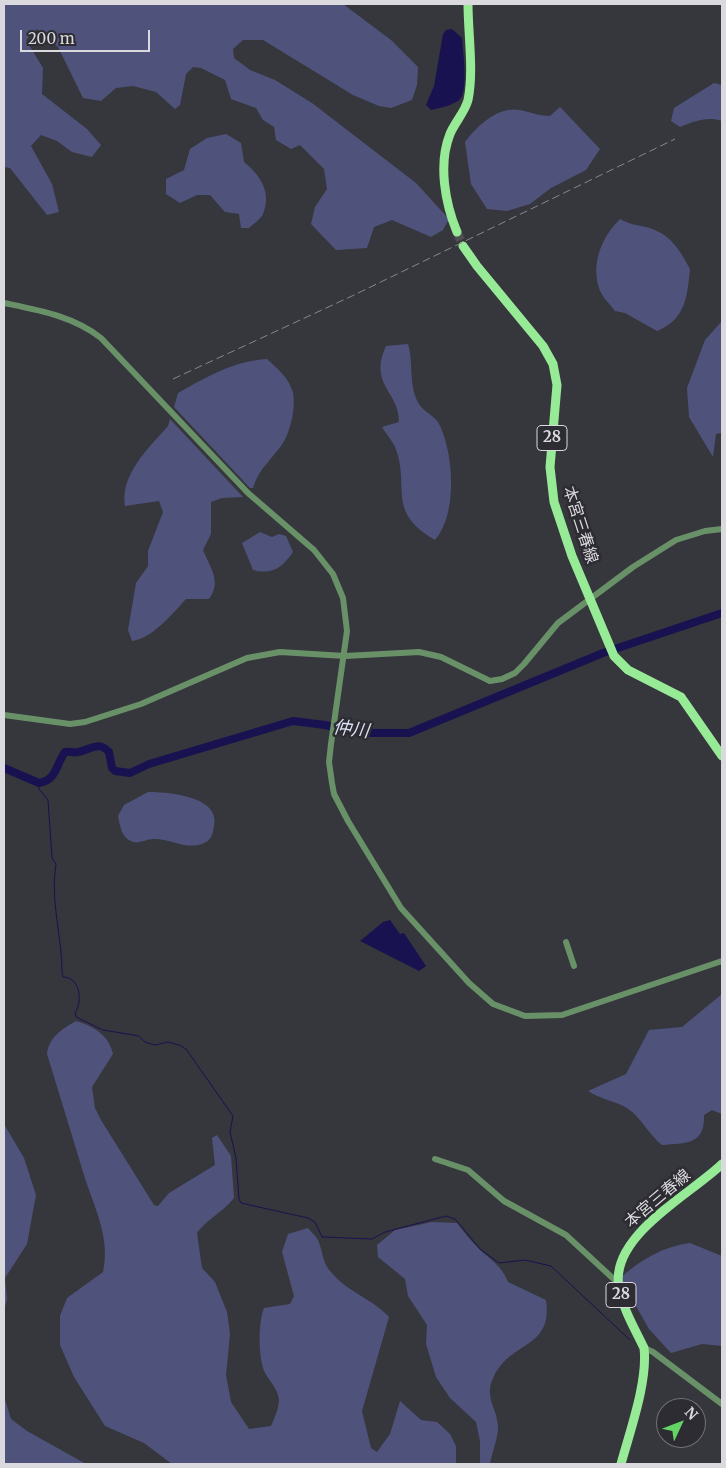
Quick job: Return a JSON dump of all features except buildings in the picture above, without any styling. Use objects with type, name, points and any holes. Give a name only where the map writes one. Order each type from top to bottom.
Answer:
[{"type":"main road","points":[[457,232],[449,214],[445,158],[451,132],[467,101],[469,60],[468,4]]},
{"type":"main road","name":"本宮三春線","points":[[463,246],[477,266],[543,346],[553,364],[557,385],[550,467],[554,502],[564,533],[613,652],[628,670],[682,697],[722,756]]},
{"type":"main road","name":"本宮三春線","points":[[621,1464],[643,1375],[644,1348],[622,1299],[618,1284],[621,1259],[630,1244],[676,1202],[722,1164]]},
{"type":"street","points":[[4,303],[64,317],[84,326],[101,338],[248,493],[314,550],[333,574],[343,598],[347,631],[329,762],[334,794],[348,821],[401,908],[469,983],[493,1004],[524,1016],[562,1015],[722,961]]},
{"type":"street","points":[[4,715],[70,724],[85,722],[142,704],[256,656],[280,652],[345,656],[419,652],[441,657],[472,674],[490,680],[502,679],[514,673],[558,623],[633,568],[676,540],[722,528]]},
{"type":"street","points":[[566,942],[574,966]]},
{"type":"street","points":[[435,1159],[468,1170],[504,1201],[566,1236],[618,1284]]},
{"type":"street","points":[[644,1348],[653,1352],[722,1404]]},
{"type":"shaded area","points":[[4,4],[343,4],[391,40],[418,67],[417,85],[412,100],[391,108],[379,106],[353,95],[263,40],[243,40],[233,49],[234,58],[250,70],[275,80],[312,103],[416,183],[449,219],[443,230],[431,237],[392,220],[374,227],[367,248],[336,250],[311,224],[315,207],[327,189],[324,169],[300,145],[291,149],[276,140],[274,127],[263,120],[256,108],[231,99],[225,80],[201,68],[193,67],[186,74],[180,105],[175,109],[156,92],[133,86],[116,88],[101,101],[83,98],[58,47],[37,29],[26,40],[43,68],[42,94],[87,129],[101,145],[92,157],[72,152],[57,141],[41,135],[31,146],[52,184],[59,212],[47,215],[10,168],[4,167]]},
{"type":"shaded area","points":[[452,29],[462,38],[463,93],[461,98],[455,103],[431,110],[426,105],[434,86],[443,34],[446,30]]},
{"type":"shaded area","points":[[714,83],[722,85],[722,121],[706,119],[680,127],[671,121],[674,108]]},
{"type":"shaded area","points":[[560,107],[600,149],[586,170],[551,188],[530,204],[507,211],[487,209],[471,184],[465,142],[489,118],[504,111],[520,110],[550,116]]},
{"type":"shaded area","points":[[226,134],[241,143],[244,162],[259,178],[265,191],[266,198],[263,214],[249,228],[241,228],[239,214],[225,212],[210,195],[197,195],[180,203],[166,194],[166,179],[184,170],[190,149],[207,138]]},
{"type":"shaded area","points":[[620,219],[654,230],[668,238],[678,249],[690,269],[688,289],[683,306],[674,320],[657,331],[625,313],[615,311],[599,288],[596,269],[597,259],[603,242]]},
{"type":"shaded area","points":[[722,321],[722,433],[716,434],[713,457],[689,417],[687,388],[705,340]]},
{"type":"shaded area","points":[[408,344],[413,389],[416,397],[419,404],[438,422],[448,449],[451,482],[450,499],[442,529],[435,540],[410,519],[402,498],[401,474],[395,447],[382,427],[399,422],[395,403],[382,379],[381,359],[386,346]]},
{"type":"shaded area","points":[[267,359],[283,374],[289,383],[294,399],[293,413],[290,428],[284,441],[261,471],[253,488],[250,488],[174,407],[178,393],[210,376],[232,366]]},
{"type":"shaded area","points":[[170,419],[243,497],[222,498],[211,502],[211,534],[203,550],[215,581],[213,593],[209,599],[186,599],[154,631],[147,636],[132,641],[128,630],[136,583],[148,566],[148,551],[163,512],[159,501],[125,506],[125,494],[131,472],[168,426]]},
{"type":"shaded area","points":[[260,532],[272,537],[279,534],[286,536],[293,552],[281,566],[271,571],[253,570],[242,543]]},
{"type":"shaded area","points":[[148,792],[167,793],[191,798],[209,808],[214,816],[214,828],[210,839],[200,845],[193,846],[159,839],[134,842],[125,837],[118,816],[124,805]]},
{"type":"shaded area","points":[[390,920],[400,934],[404,933],[426,966],[419,971],[360,941],[383,922]]},
{"type":"shaded area","points":[[722,994],[722,1114],[712,1110],[704,1115],[701,1132],[697,1137],[686,1143],[662,1145],[637,1116],[627,1108],[588,1091],[626,1074],[649,1030],[682,1027]]},
{"type":"shaded area","points":[[76,1021],[99,1032],[111,1047],[113,1054],[92,1087],[95,1108],[154,1205],[158,1206],[169,1193],[215,1165],[212,1138],[217,1135],[231,1156],[234,1198],[197,1233],[202,1268],[215,1282],[227,1312],[230,1334],[226,1375],[231,1402],[249,1429],[271,1426],[277,1410],[278,1396],[265,1373],[261,1359],[262,1314],[264,1308],[290,1304],[294,1296],[282,1252],[288,1234],[308,1228],[318,1240],[324,1261],[337,1279],[389,1317],[362,1411],[371,1448],[377,1452],[390,1434],[400,1401],[421,1420],[437,1422],[450,1434],[456,1446],[456,1464],[172,1464],[144,1443],[105,1426],[74,1377],[60,1345],[60,1316],[67,1298],[103,1272],[105,1259],[105,1246],[100,1221],[47,1054],[53,1038],[61,1030]]},
{"type":"shaded area","points":[[4,1124],[24,1158],[36,1195],[27,1244],[5,1278],[7,1299],[4,1311]]},
{"type":"shaded area","points":[[432,1222],[457,1223],[476,1246],[499,1267],[508,1282],[546,1300],[547,1316],[543,1327],[537,1336],[502,1364],[491,1384],[490,1396],[498,1427],[490,1464],[480,1464],[480,1441],[476,1422],[450,1398],[436,1377],[426,1344],[427,1325],[408,1296],[405,1279],[378,1257],[377,1245],[395,1230]]},
{"type":"shaded area","points":[[690,1243],[722,1256],[722,1346],[702,1344],[671,1353],[649,1329],[620,1278],[636,1265],[661,1251]]},
{"type":"shaded area","points":[[4,1396],[11,1419],[27,1431],[86,1464],[4,1464]]},
{"type":"waterway","name":"仲川","points":[[4,768],[39,783],[53,775],[65,752],[78,752],[98,746],[105,748],[109,752],[112,768],[115,771],[130,773],[149,764],[293,721],[325,725],[361,733],[409,733],[603,653],[722,613]]},
{"type":"waterway","points":[[39,783],[39,789],[48,800],[52,858],[56,864],[54,891],[62,972],[63,977],[73,981],[78,990],[79,1002],[75,1013],[76,1017],[103,1030],[139,1036],[145,1042],[155,1045],[168,1042],[186,1049],[233,1116],[230,1132],[236,1158],[239,1199],[241,1203],[308,1218],[315,1222],[322,1237],[372,1239],[385,1232],[446,1216],[455,1219],[480,1249],[499,1263],[525,1260],[551,1266],[630,1340]]},
{"type":"tunnel","points":[[457,232],[463,246]]},
{"type":"railway","points":[[173,379],[352,296],[675,139]]}]
